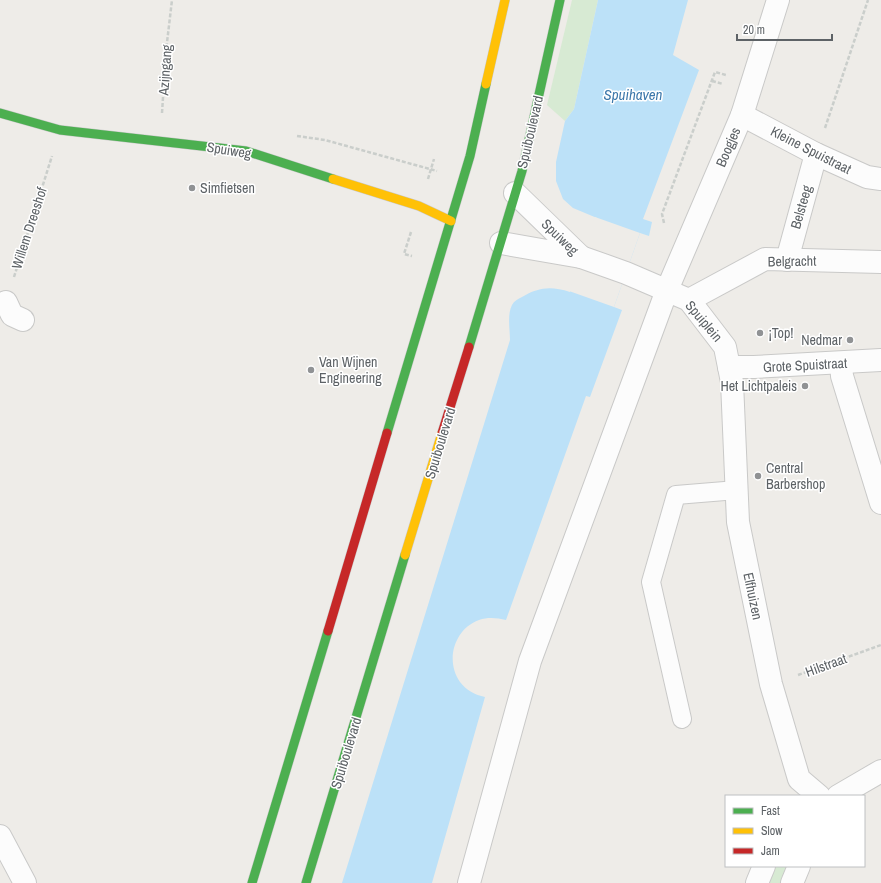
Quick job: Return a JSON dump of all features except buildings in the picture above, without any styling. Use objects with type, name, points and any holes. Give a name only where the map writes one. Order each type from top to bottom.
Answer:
[{"type":"street","points":[[252,883],[470,156],[505,0]]},
{"type":"street","name":"Spuiboulevard","points":[[306,883],[522,171],[560,0]]},
{"type":"street","name":"Boogjes","points":[[667,290],[742,115],[778,0]]},
{"type":"street","name":"Spuiweg","points":[[0,113],[60,130],[246,151],[419,206],[451,221]]},
{"type":"street","name":"Kleine Spuistraat","points":[[742,115],[816,154],[868,178],[881,179]]},
{"type":"street","name":"Belsteeg","points":[[786,260],[816,154]]},
{"type":"street","name":"Spuiweg","points":[[515,193],[581,257]]},
{"type":"street","name":"Spuiweg","points":[[500,243],[581,257]]},
{"type":"street","name":"Spuiplein","points":[[581,257],[626,273],[689,300],[725,346],[731,374]]},
{"type":"street","name":"Belgracht","points":[[689,300],[766,259],[881,262]]},
{"type":"street","points":[[470,883],[530,661],[667,290]]},
{"type":"street","points":[[6,302],[12,315],[23,320]]},
{"type":"street","name":"Grote Spuistraat","points":[[731,374],[754,367],[881,360]]},
{"type":"street","points":[[841,363],[842,376],[881,503]]},
{"type":"street","name":"Elfhuizen","points":[[731,374],[738,522],[771,684],[796,788],[816,795]]},
{"type":"street","points":[[840,795],[881,772]]},
{"type":"street","points":[[0,836],[25,883]]},
{"type":"street","points":[[757,883],[764,867]]},
{"type":"street","points":[[792,883],[799,867]]},
{"type":"lane","points":[[682,719],[651,582],[676,495],[737,490]]},
{"type":"path","name":"Azijngang","points":[[161,141],[166,51],[172,0]]},
{"type":"path","points":[[816,154],[868,0]]},
{"type":"path","points":[[664,222],[662,214],[715,72],[729,76]]},
{"type":"path","name":"Willem Dreeshof","points":[[6,302],[60,130]]},
{"type":"path","name":"Hilstraat","points":[[771,684],[881,645]]},
{"type":"green space","points":[[572,0],[598,0],[574,109],[565,121],[547,105]]},
{"type":"green space","points":[[776,867],[791,867],[784,883],[769,883]]},
{"type":"water","name":"Spuihaven","points":[[598,0],[688,0],[673,55],[699,70],[643,219],[652,222],[649,236],[640,233],[614,307],[622,310],[590,397],[586,396],[506,620],[486,618],[470,624],[463,631],[454,646],[453,665],[455,674],[460,682],[471,692],[485,697],[432,883],[342,883],[510,340],[510,309],[516,300],[540,289],[551,288],[570,292],[597,218],[573,208],[563,199],[556,181],[556,162],[565,121],[574,109]]},
{"type":"pier","points":[[595,217],[640,233],[614,307],[569,291]]},
{"type":"traffic: fast","points":[[469,347],[522,171],[560,0]]},
{"type":"traffic: fast","points":[[387,433],[470,156],[486,84]]},
{"type":"traffic: fast","points":[[0,113],[60,130],[246,151],[333,179]]},
{"type":"traffic: fast","points":[[306,883],[405,555]]},
{"type":"traffic: fast","points":[[252,883],[328,631]]},
{"type":"traffic: slow","points":[[486,84],[505,0]]},
{"type":"traffic: slow","points":[[333,179],[419,206],[451,221]]},
{"type":"traffic: slow","points":[[405,555],[442,433]]},
{"type":"traffic: jam","points":[[442,433],[469,347]]},
{"type":"traffic: jam","points":[[328,631],[387,433]]},
{"type":"place","name":"Simfietsen","points":[[192,188]]},
{"type":"place","name":"¡Top!","points":[[760,333]]},
{"type":"place","name":"Nedmar","points":[[850,340]]},
{"type":"place","name":"Van Wijnen Engineering","points":[[311,370]]},
{"type":"place","name":"Het Lichtpaleis","points":[[805,386]]},
{"type":"place","name":"Central Barbershop","points":[[758,476]]}]
